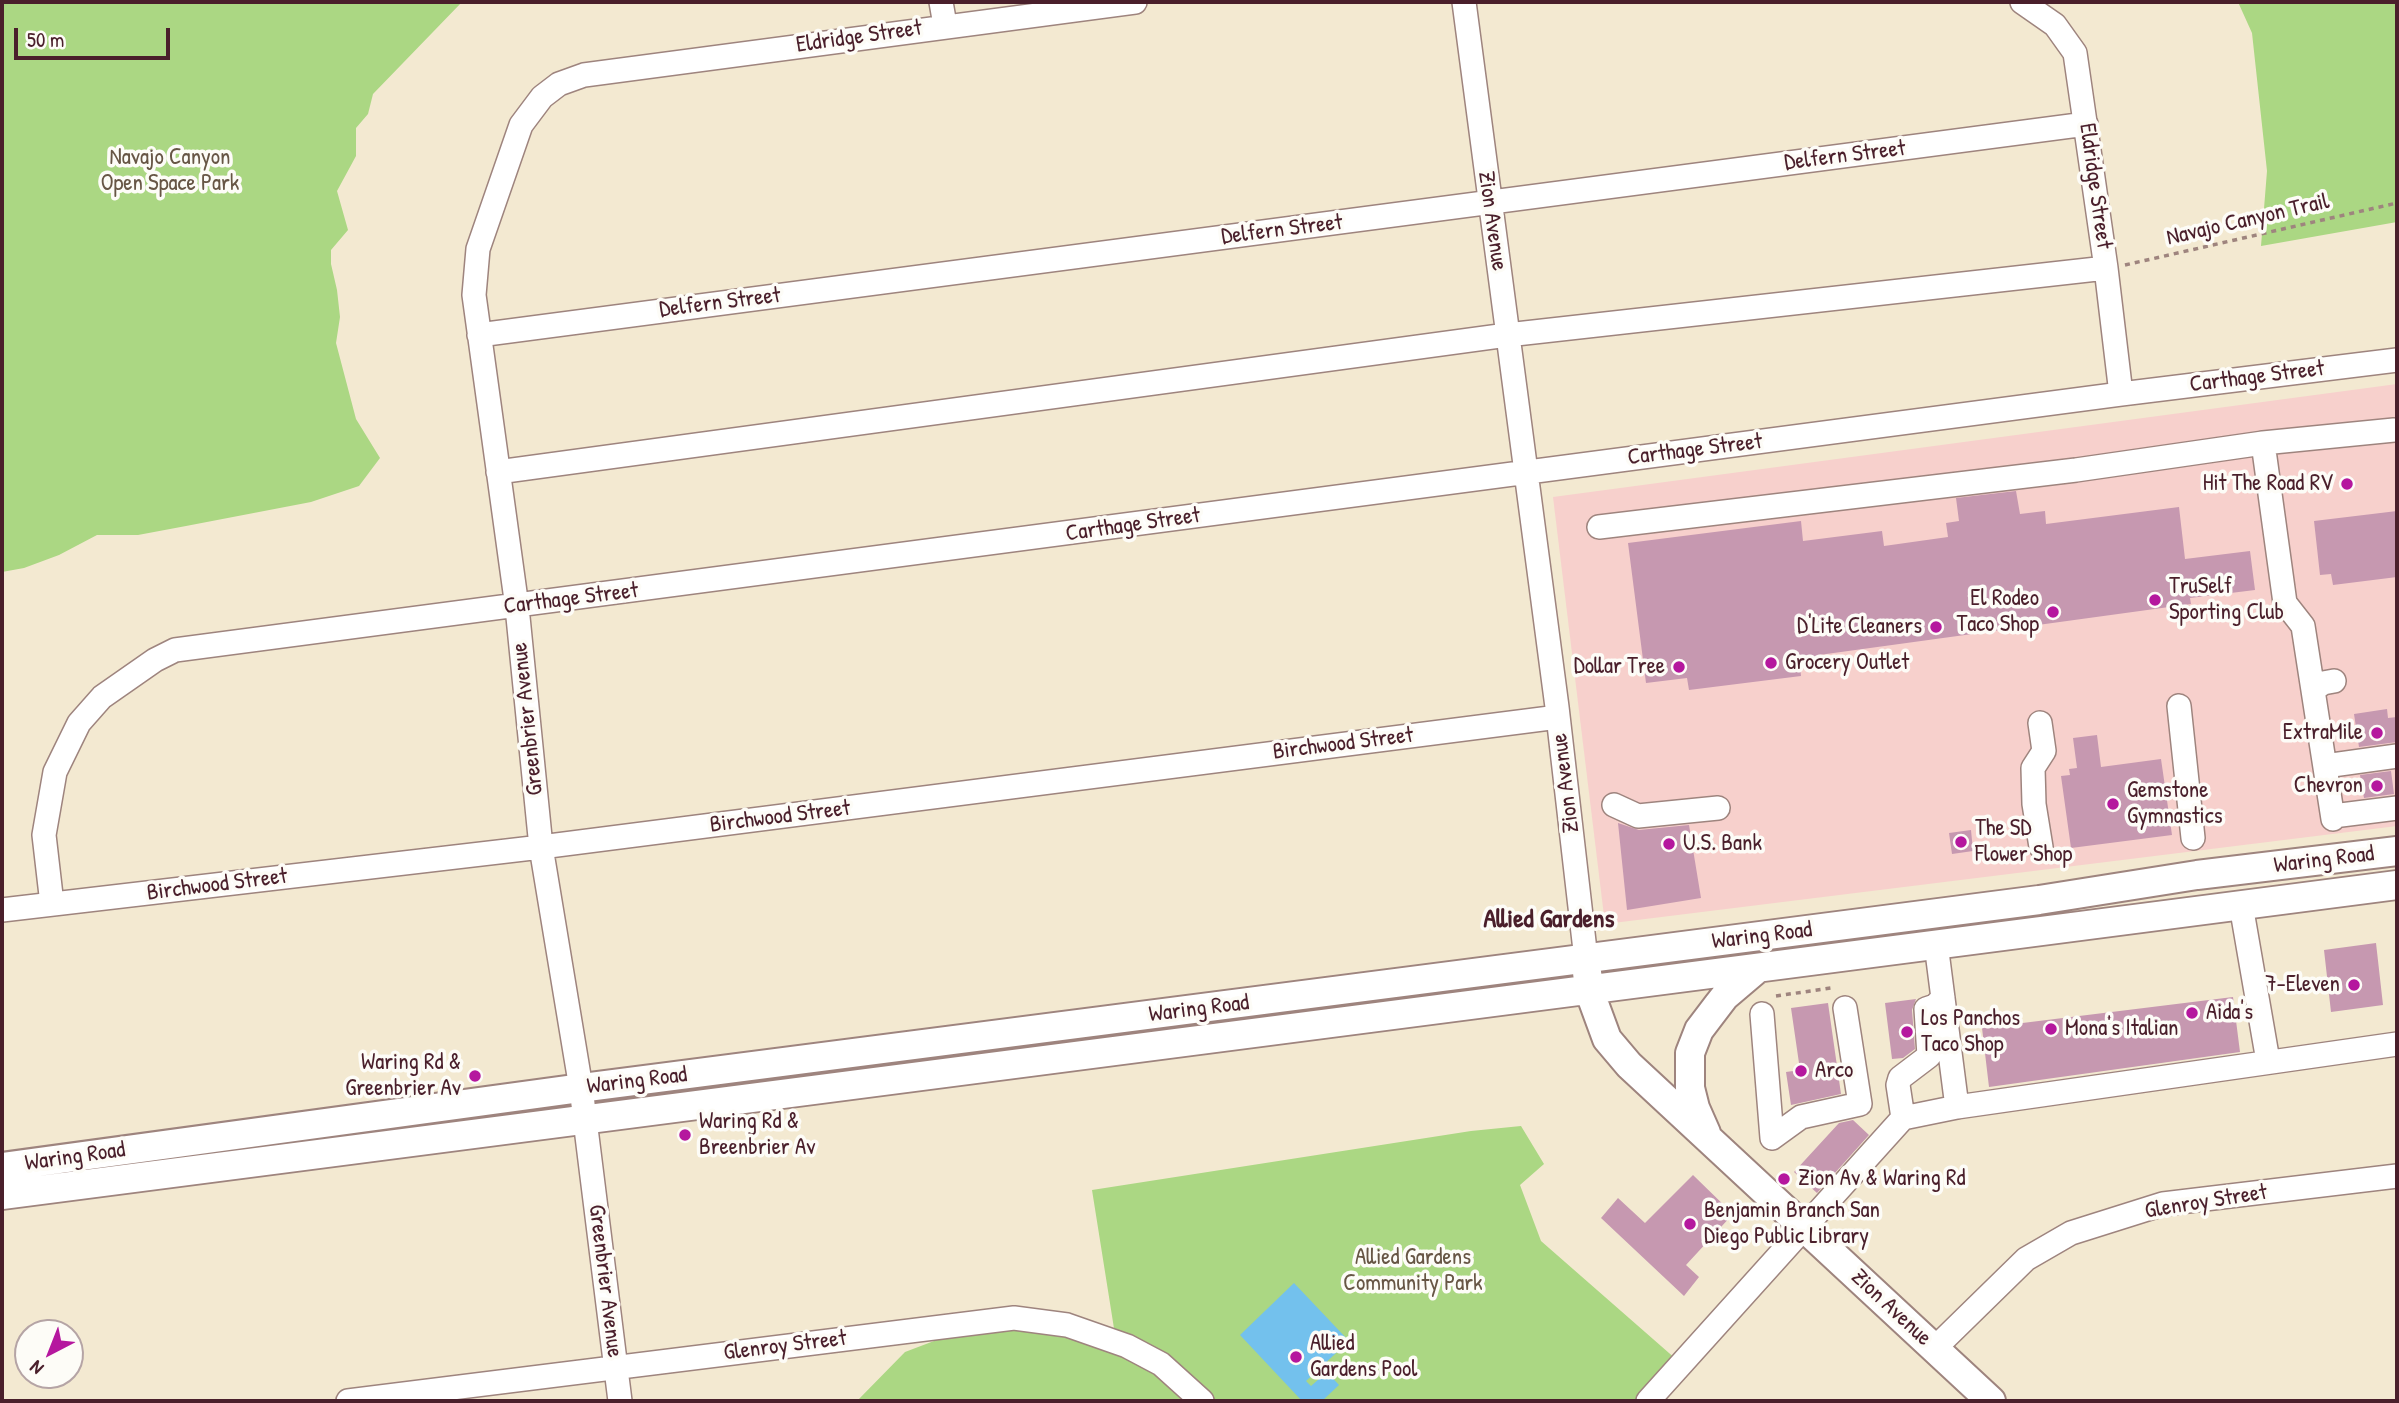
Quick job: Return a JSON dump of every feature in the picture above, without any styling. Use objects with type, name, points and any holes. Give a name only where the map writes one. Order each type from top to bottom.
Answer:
[{"type":"main road","name":"Waring Road","points":[[2,1167],[581,1088],[2039,900],[2197,875],[2397,851]]},
{"type":"main road","name":"Waring Road","points":[[2,1195],[2397,885]]},
{"type":"main road","name":"Zion Avenue","points":[[1586,959],[1589,990],[1607,1038],[1621,1056],[1991,1401]]},
{"type":"main road","points":[[1708,1138],[1692,1098],[1690,1054],[1699,1030],[1725,996],[1758,968]]},
{"type":"street","points":[[941,2],[945,25]]},
{"type":"street","name":"Eldridge Street","points":[[584,75],[945,25],[1135,2]]},
{"type":"street","name":"Zion Avenue","points":[[1464,2],[1527,472],[1586,959]]},
{"type":"street","name":"Eldridge Street","points":[[2022,2],[2055,25],[2075,53],[2121,394]]},
{"type":"street","name":"Greenbrier Avenue","points":[[584,75],[559,84],[542,97],[521,125],[478,249],[474,295],[517,607],[541,847],[581,1088],[620,1401]]},
{"type":"street","name":"Delfern Street","points":[[478,335],[2086,124]]},
{"type":"street","points":[[498,472],[1507,335],[2106,268]]},
{"type":"street","name":"Carthage Street","points":[[52,904],[44,835],[55,772],[79,723],[102,697],[155,660],[175,650],[2397,360]]},
{"type":"street","points":[[1599,527],[2076,470],[2263,443],[2394,430]]},
{"type":"street","points":[[2263,443],[2285,603],[2303,626],[2333,818],[2397,808]]},
{"type":"street","points":[[2313,690],[2323,683],[2334,681]]},
{"type":"street","points":[[2179,706],[2193,838]]},
{"type":"street","name":"Birchwood Street","points":[[2,910],[541,847],[1558,717]]},
{"type":"street","points":[[2040,723],[2044,751],[2033,768],[2034,804],[2041,847]]},
{"type":"street","points":[[2325,766],[2397,756]]},
{"type":"street","points":[[1614,805],[1638,816],[1718,808]]},
{"type":"street","points":[[2241,905],[2268,1061]]},
{"type":"street","points":[[1936,944],[1957,1107]]},
{"type":"street","points":[[1903,1118],[1898,1085],[1900,1078],[1929,1056],[1926,1009],[1935,1006],[1943,998]]},
{"type":"street","points":[[1762,1014],[1772,1138],[1801,1117],[1860,1104],[1845,1008]]},
{"type":"street","points":[[1648,1401],[1903,1118],[1957,1107],[2397,1044]]},
{"type":"street","name":"Glenroy Street","points":[[1934,1349],[2026,1259],[2071,1233],[2163,1205],[2397,1176]]},
{"type":"street","name":"Glenroy Street","points":[[348,1401],[1014,1318],[1068,1325],[1127,1346],[1161,1364],[1202,1401]]},
{"type":"path","name":"Navajo Canyon Trail","points":[[2106,268],[2234,242],[2397,203]]},
{"type":"path","points":[[1776,996],[1831,988]]},
{"type":"shaded area","points":[[2397,384],[2397,826],[1605,924],[1553,497]]},
{"type":"green space","name":"Navajo Canyon Open Space Park","points":[[2,2],[462,2],[373,94],[368,114],[356,128],[356,156],[337,191],[348,230],[331,250],[340,317],[336,343],[356,419],[380,458],[359,486],[311,502],[138,535],[97,535],[59,555],[24,568],[2,572]]},
{"type":"green space","points":[[2238,2],[2397,2],[2397,222],[2261,246],[2267,171],[2252,33]]},
{"type":"green space","name":"Allied Gardens Community Park","points":[[1521,1126],[1544,1164],[1520,1185],[1541,1241],[1677,1360],[1639,1401],[857,1401],[905,1352],[992,1319],[1116,1341],[1092,1190],[1471,1131]]},
{"type":"water","name":"Allied Gardens Pool","points":[[1294,1283],[1349,1341],[1306,1381],[1311,1386],[1327,1372],[1339,1385],[1322,1401],[1302,1401],[1240,1335]]},
{"type":"building","points":[[2016,491],[2020,514],[2045,511],[2046,524],[2179,507],[2185,559],[2250,551],[2255,590],[2190,598],[2191,604],[1819,655],[1820,662],[1800,665],[1801,676],[1689,690],[1687,678],[1646,683],[1628,543],[1801,521],[1803,541],[1882,531],[1884,546],[1948,537],[1946,523],[1959,521],[1956,498]]},
{"type":"building","points":[[2397,511],[2397,577],[2333,585],[2331,574],[2320,575],[2314,521]]},
{"type":"building","name":"ExtraMile","points":[[2387,709],[2388,718],[2397,717],[2397,742],[2359,747],[2354,714]]},
{"type":"building","points":[[2097,735],[2101,767],[2161,759],[2172,835],[2071,848],[2061,776],[2070,775],[2069,769],[2077,768],[2073,738]]},
{"type":"building","points":[[2391,771],[2394,794],[2364,798],[2360,775]]},
{"type":"building","points":[[1618,823],[1639,830],[1689,825],[1701,898],[1627,910]]},
{"type":"building","points":[[1971,830],[1973,851],[1952,854],[1949,833]]},
{"type":"building","points":[[2376,943],[2383,1005],[2331,1012],[2324,950]]},
{"type":"building","points":[[2233,997],[2240,1052],[1989,1087],[1982,1028]]},
{"type":"building","points":[[1916,999],[1912,1010],[1915,1049],[1903,1058],[1892,1059],[1885,1003]]},
{"type":"building","points":[[1828,1003],[1841,1094],[1791,1105],[1786,1072],[1800,1070],[1791,1008]]},
{"type":"building","points":[[1853,1120],[1869,1135],[1817,1193],[1794,1172],[1839,1123]]},
{"type":"building","points":[[1693,1175],[1733,1214],[1686,1265],[1699,1277],[1684,1296],[1601,1218],[1618,1198],[1645,1223]]},
{"type":"place","name":"Hit The Road RV","points":[[2347,484]]},
{"type":"place","name":"TruSelf Sporting Club","points":[[2155,600]]},
{"type":"place","name":"El Rodeo Taco Shop","points":[[2053,612]]},
{"type":"place","name":"D'Lite Cleaners","points":[[1936,627]]},
{"type":"place","name":"Grocery Outlet","points":[[1771,663]]},
{"type":"place","name":"Dollar Tree","points":[[1679,667]]},
{"type":"place","name":"ExtraMile","points":[[2377,733]]},
{"type":"place","name":"Chevron","points":[[2377,786]]},
{"type":"place","name":"Gemstone Gymnastics","points":[[2113,804]]},
{"type":"place","name":"The SD Flower Shop","points":[[1961,842]]},
{"type":"place","name":"U.S. Bank","points":[[1669,844]]},
{"type":"place","name":"7-Eleven","points":[[2354,985]]},
{"type":"place","name":"Aida's","points":[[2192,1013]]},
{"type":"place","name":"Mona's Italian","points":[[2051,1029]]},
{"type":"place","name":"Los Panchos Taco Shop","points":[[1907,1032]]},
{"type":"place","name":"Arco","points":[[1801,1071]]},
{"type":"place","name":"Waring Rd & Greenbrier Av","points":[[475,1076]]},
{"type":"place","name":"Waring Rd & Breenbrier Av","points":[[685,1135]]},
{"type":"place","name":"Zion Av & Waring Rd","points":[[1784,1179]]},
{"type":"place","name":"Benjamin Branch San Diego Public Library","points":[[1690,1224]]},
{"type":"place","name":"Allied Gardens Pool","points":[[1296,1357]]},
{"type":"district","name":"Allied Gardens","points":[[1549,920]]}]
